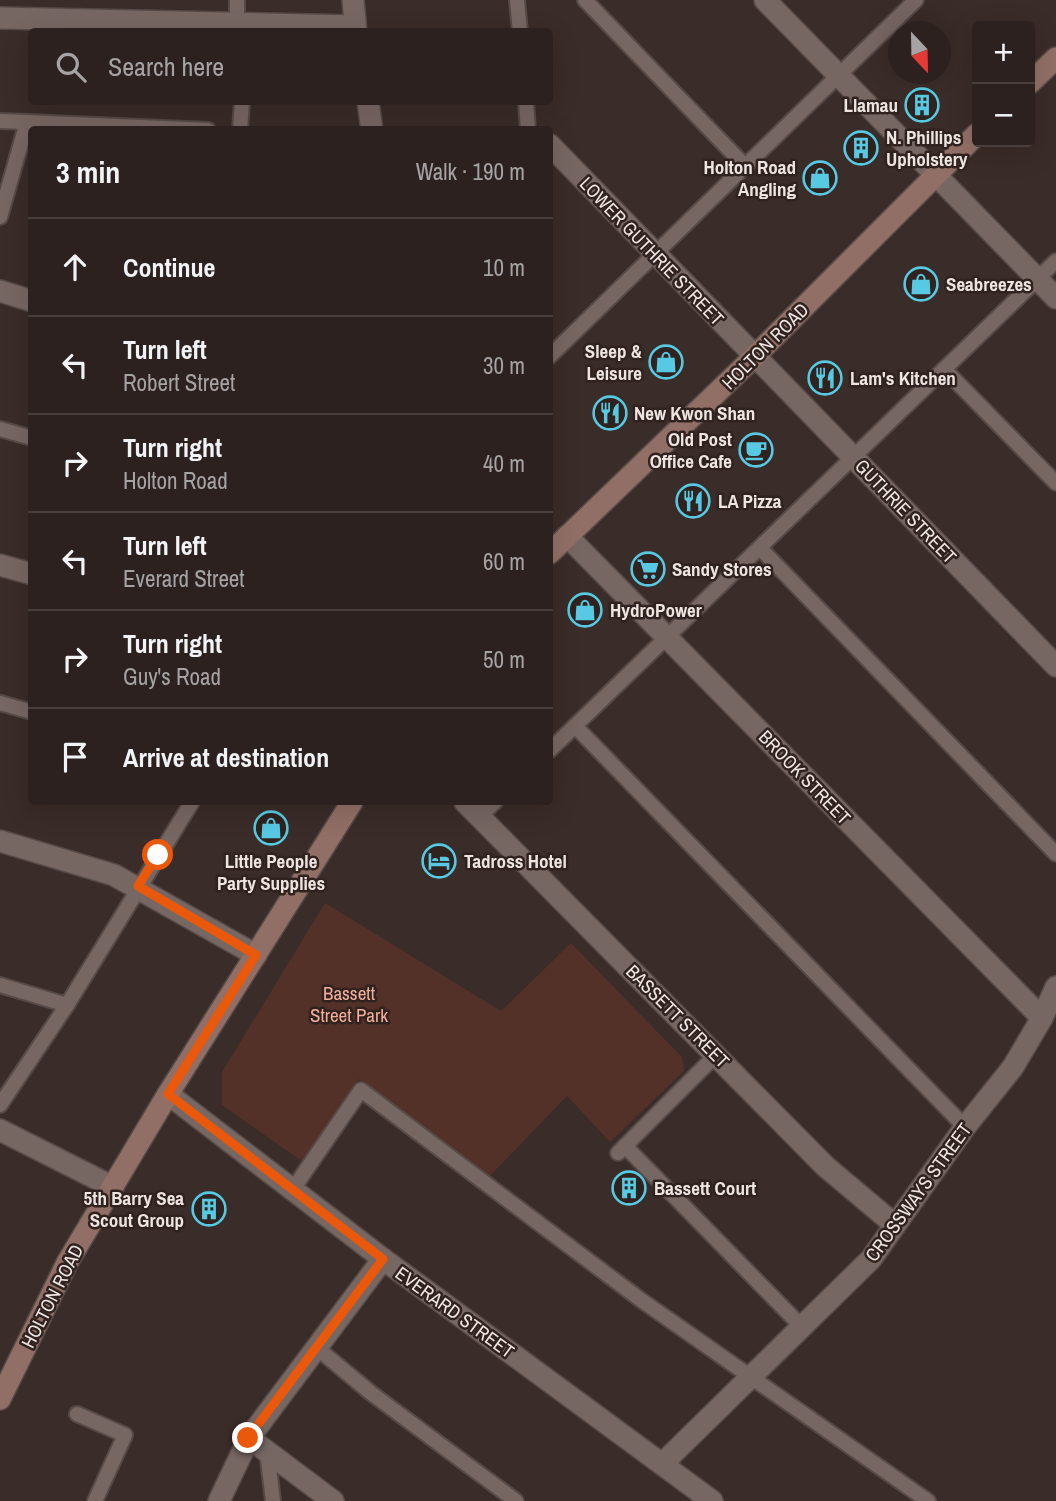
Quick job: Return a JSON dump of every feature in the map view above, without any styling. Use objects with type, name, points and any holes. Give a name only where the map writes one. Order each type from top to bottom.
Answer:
[{"type":"street","points":[[353,0],[355,28]]},
{"type":"street","points":[[765,0],[1056,298]]},
{"type":"street","points":[[0,18],[317,28]]},
{"type":"street","points":[[1035,78],[1056,58]]},
{"type":"street","points":[[368,105],[371,126]]},
{"type":"street","name":"HOLTON ROAD","points":[[553,550],[755,356],[972,139]]},
{"type":"street","name":"LOWER GUTHRIE STREET","points":[[553,148],[755,356]]},
{"type":"street","points":[[0,292],[28,300]]},
{"type":"street","name":"GUTHRIE STREET","points":[[755,356],[1056,666]]},
{"type":"street","name":"BROOK STREET","points":[[567,536],[1042,1018]]},
{"type":"street","points":[[0,565],[28,573]]},
{"type":"street","name":"HOLTON ROAD","points":[[0,1399],[67,1263],[168,1094],[350,805]]},
{"type":"street","name":"BASSETT STREET","points":[[480,806],[825,1166],[895,1225]]},
{"type":"street","points":[[0,841],[114,875],[138,886],[256,955]]},
{"type":"street","name":"CROSSWAYS STREET","points":[[662,1464],[871,1259],[965,1127],[1013,1067],[1042,1018],[1056,987]]},
{"type":"street","name":"EVERARD STREET","points":[[168,1094],[383,1259],[712,1501]]},
{"type":"street","points":[[0,1130],[113,1187]]},
{"type":"street","points":[[219,1501],[248,1438],[383,1259]]},
{"type":"street","points":[[248,1438],[333,1501]]},
{"type":"lane","points":[[237,0],[242,26]]},
{"type":"lane","points":[[517,0],[520,28]]},
{"type":"lane","points":[[585,0],[745,166]]},
{"type":"lane","points":[[553,353],[916,0]]},
{"type":"lane","points":[[240,126],[242,105]]},
{"type":"lane","points":[[526,105],[528,126]]},
{"type":"lane","points":[[0,121],[118,126]]},
{"type":"lane","points":[[0,217],[27,122]]},
{"type":"lane","points":[[553,747],[1056,261]]},
{"type":"lane","points":[[944,369],[1056,483]]},
{"type":"lane","points":[[0,429],[28,437]]},
{"type":"lane","points":[[760,548],[1056,854]]},
{"type":"lane","points":[[0,703],[28,711]]},
{"type":"lane","points":[[575,726],[965,1127]]},
{"type":"lane","points":[[0,1105],[67,1005],[190,805]]},
{"type":"lane","points":[[0,985],[67,1005]]},
{"type":"lane","points":[[716,1055],[622,1150],[802,1327]]},
{"type":"lane","points":[[293,1189],[361,1090],[641,1300],[928,1501]]},
{"type":"lane","points":[[317,1348],[371,1393],[516,1501]]},
{"type":"lane","points":[[77,1414],[125,1435],[94,1501]]},
{"type":"lane","points":[[267,1451],[273,1501]]},
{"type":"green space","name":"Bassett Street Park","points":[[325,903],[501,1011],[571,943],[682,1057],[684,1071],[610,1142],[567,1096],[487,1179],[359,1079],[303,1162],[222,1105],[222,1072]]},
{"type":"place","name":"Llamau","points":[[922,105]]},
{"type":"place","name":"N. Phillips Upholstery","points":[[861,148]]},
{"type":"place","name":"Holton Road Angling","points":[[820,178]]},
{"type":"place","name":"Seabreezes","points":[[921,284]]},
{"type":"place","name":"Sleep & Leisure","points":[[666,362]]},
{"type":"place","name":"Lam's Kitchen","points":[[825,378]]},
{"type":"place","name":"New Kwon Shan","points":[[610,413]]},
{"type":"place","name":"Old Post Office Cafe","points":[[756,450]]},
{"type":"place","name":"LA Pizza","points":[[693,501]]},
{"type":"place","name":"Sandy Stores","points":[[648,569]]},
{"type":"place","name":"HydroPower","points":[[585,610]]},
{"type":"place","name":"Little People Party Supplies","points":[[271,828]]},
{"type":"place","name":"Tadross Hotel","points":[[439,861]]},
{"type":"place","name":"Bassett Court","points":[[629,1188]]},
{"type":"place","name":"5th Barry Sea Scout Group","points":[[209,1209]]},
{"type":"route","points":[[158,855],[138,886],[256,955],[168,1094],[383,1259],[248,1438]]}]
